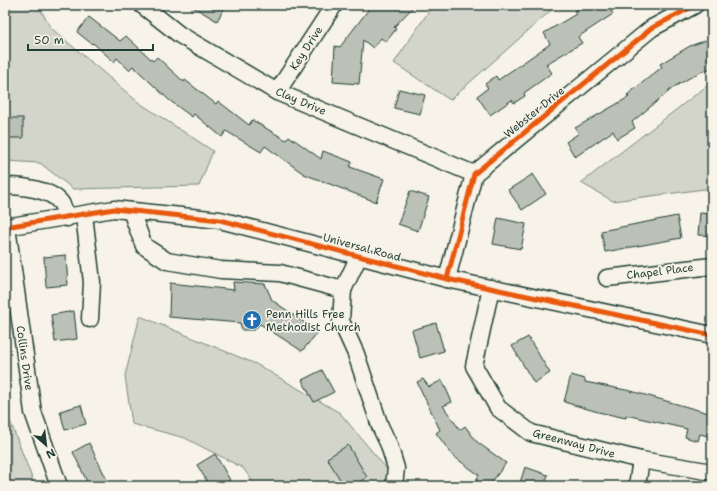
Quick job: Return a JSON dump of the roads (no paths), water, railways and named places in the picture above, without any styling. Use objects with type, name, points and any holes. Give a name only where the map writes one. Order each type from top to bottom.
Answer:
[{"type":"street","name":"Clay Drive","points":[[142,5],[180,35],[277,92],[474,174]]},
{"type":"street","name":"Key Drive","points":[[277,92],[334,5]]},
{"type":"street","name":"Webster Drive","points":[[474,174],[652,28],[695,5]]},
{"type":"street","points":[[446,279],[474,174]]},
{"type":"street","points":[[5,186],[19,186],[46,193],[61,203],[67,218]]},
{"type":"street","name":"Universal Road","points":[[6,227],[114,209],[220,220],[446,279],[712,335]]},
{"type":"street","points":[[131,211],[144,246],[167,261],[221,270],[280,273],[343,290]]},
{"type":"street","points":[[84,215],[92,282],[90,319]]},
{"type":"street","name":"Collins Drive","points":[[6,227],[33,412],[59,486]]},
{"type":"street","points":[[359,256],[343,290],[341,321],[356,354],[380,426],[389,445],[396,468],[394,486]]},
{"type":"street","name":"Chapel Place","points":[[607,278],[712,266]]},
{"type":"street","name":"Greenway Drive","points":[[491,288],[474,366],[498,408],[531,433],[641,460],[712,472]]},
{"type":"street","points":[[637,486],[641,460]]},
{"type":"place","name":"Penn Hills Free Methodist Church","points":[[252,320]]}]
